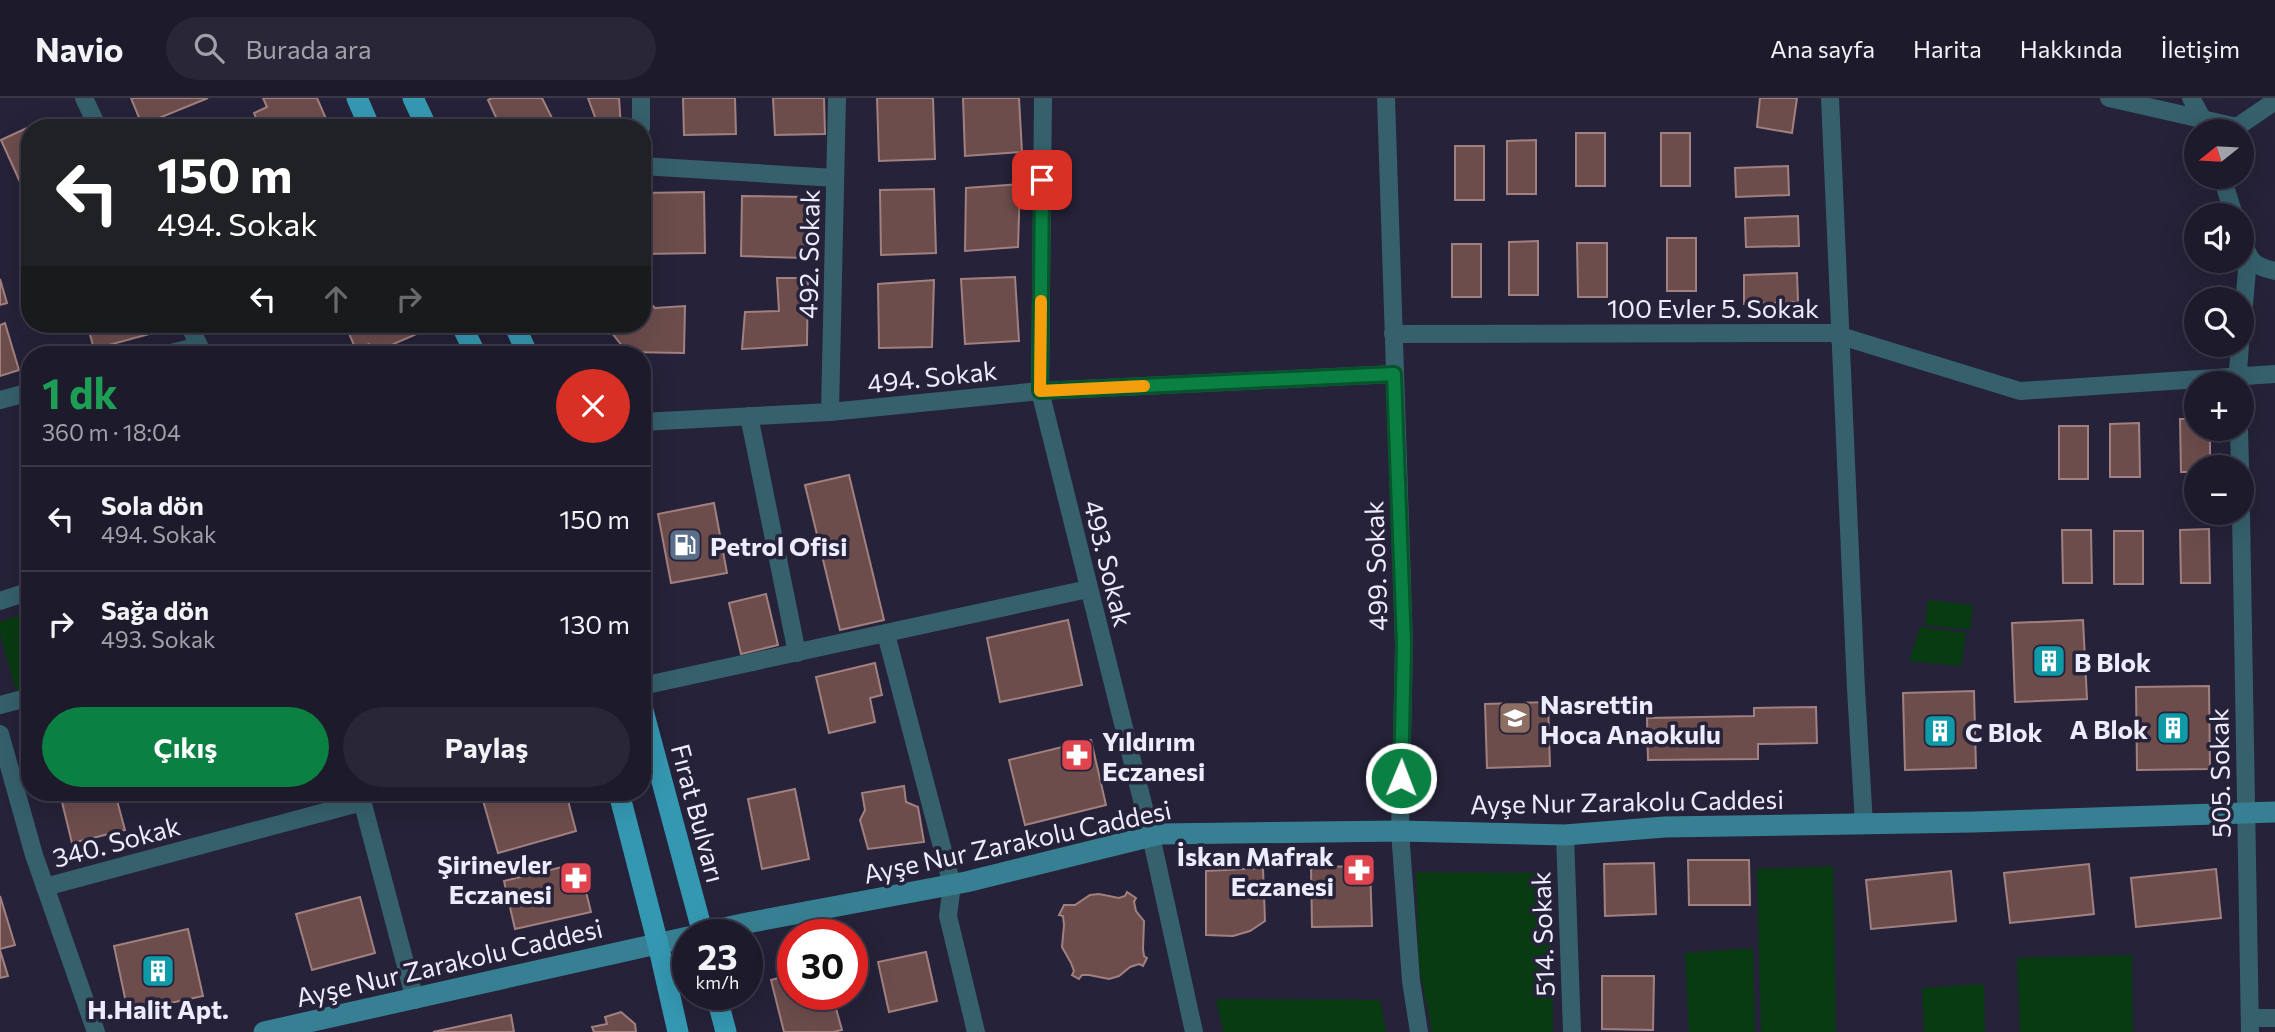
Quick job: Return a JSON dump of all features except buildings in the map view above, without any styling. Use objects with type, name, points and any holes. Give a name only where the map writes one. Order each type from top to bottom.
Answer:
[{"type":"main road","points":[[357,98],[366,119]]},
{"type":"main road","points":[[413,98],[423,119]]},
{"type":"main road","name":"Fırat Bulvarı","points":[[651,744],[693,919]]},
{"type":"main road","points":[[621,801],[659,944],[678,1032]]},
{"type":"main road","points":[[720,1010],[726,1032]]},
{"type":"street","points":[[84,98],[94,119]]},
{"type":"street","points":[[641,98],[641,119]]},
{"type":"street","name":"492. Sokak","points":[[831,412],[837,98]]},
{"type":"street","name":"493. Sokak","points":[[1042,98],[1040,391],[1151,836],[1194,1032]]},
{"type":"street","name":"499. Sokak","points":[[1386,98],[1404,645],[1400,831],[1411,981],[1419,1032]]},
{"type":"street","points":[[1830,98],[1864,824]]},
{"type":"street","points":[[2109,98],[2184,120]]},
{"type":"street","points":[[2191,98],[2202,119]]},
{"type":"street","points":[[2248,119],[2275,100]]},
{"type":"street","points":[[651,167],[835,178]]},
{"type":"street","points":[[2254,263],[2275,271]]},
{"type":"street","name":"100 Evler 5. Sokak","points":[[1393,334],[1831,333],[2020,391],[2184,383]]},
{"type":"street","name":"494. Sokak","points":[[651,421],[831,412],[1040,391],[1394,374]]},
{"type":"street","name":"100 Evler 5. Sokak","points":[[2254,377],[2275,374]]},
{"type":"street","points":[[0,400],[21,394]]},
{"type":"street","points":[[749,416],[797,653]]},
{"type":"street","name":"505. Sokak","points":[[2241,525],[2250,1025]]},
{"type":"street","points":[[651,684],[1088,589]]},
{"type":"street","points":[[0,601],[21,594]]},
{"type":"street","points":[[886,634],[952,885],[948,916],[976,1032]]},
{"type":"street","points":[[0,705],[21,699]]},
{"type":"street","points":[[0,734],[34,855],[96,1032]]},
{"type":"street","name":"340. Sokak","points":[[45,887],[347,801]]},
{"type":"street","points":[[362,801],[415,1000]]},
{"type":"street","name":"Ayşe Nur Zarakolu Caddesi","points":[[763,920],[952,885],[1160,834],[1400,831],[1565,835],[1665,827],[2275,812]]},
{"type":"street","name":"514. Sokak","points":[[1565,835],[1572,1032]]},
{"type":"street","name":"Ayşe Nur Zarakolu Caddesi","points":[[264,1032],[672,941]]},
{"type":"street","points":[[2250,1025],[2275,1018]]},
{"type":"green space","points":[[1928,600],[1973,605],[1970,630],[1925,625]]},
{"type":"green space","points":[[21,615],[21,689],[16,690],[0,634],[0,622]]},
{"type":"green space","points":[[1920,627],[1966,633],[1961,666],[1909,661]]},
{"type":"green space","points":[[1833,866],[1836,1032],[1761,1032],[1757,869]]},
{"type":"green space","points":[[1416,872],[1550,873],[1553,1032],[1432,1032],[1419,967]]},
{"type":"green space","points":[[1753,948],[1755,1032],[1689,1032],[1685,953]]},
{"type":"green space","points":[[2132,955],[2133,1032],[2020,1032],[2017,958]]},
{"type":"green space","points":[[1984,984],[1985,1032],[1924,1032],[1922,988]]},
{"type":"green space","points":[[1216,999],[1380,1000],[1386,1032],[1223,1032]]},
{"type":"slow traffic","points":[[1041,301],[1040,391],[1144,386]]},
{"type":"place","name":"Petrol Ofisi","points":[[685,545]]},
{"type":"place","name":"B Blok","points":[[2049,661]]},
{"type":"place","name":"Nasrettin Hoca Anaokulu","points":[[1515,718]]},
{"type":"place","name":"A Blok","points":[[2173,728]]},
{"type":"place","name":"C Blok","points":[[1940,731]]},
{"type":"place","name":"Yıldırım Eczanesi","points":[[1077,755]]},
{"type":"place","name":"İskan Mafrak Eczanesi","points":[[1359,870]]},
{"type":"place","name":"Şirinevler Eczanesi","points":[[576,878]]},
{"type":"place","name":"H.Halit Apt.","points":[[158,971]]},
{"type":"route","points":[[1042,180],[1040,391],[1394,374],[1404,645],[1401,778]]}]
